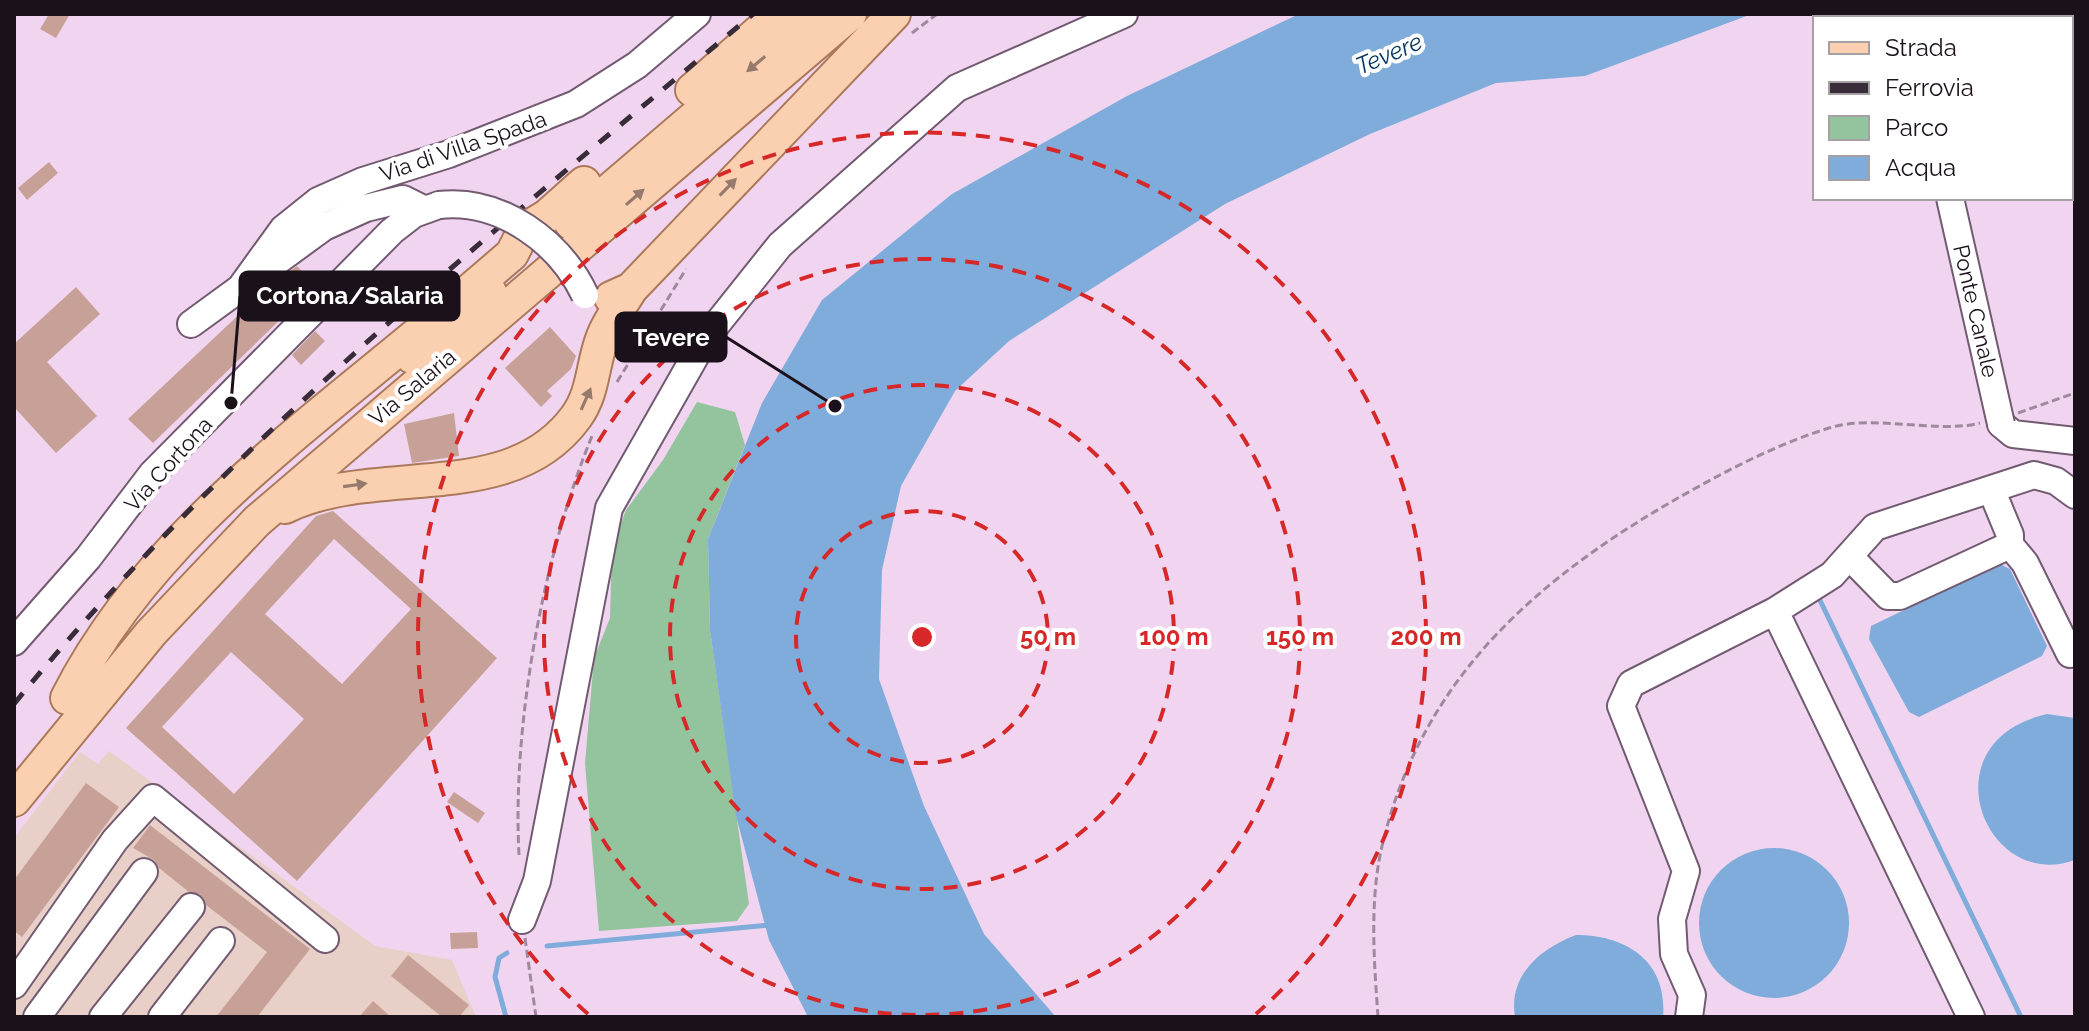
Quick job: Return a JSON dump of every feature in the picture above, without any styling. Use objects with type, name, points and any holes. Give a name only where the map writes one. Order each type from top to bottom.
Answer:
[{"type":"main road","points":[[67,698],[96,646],[129,599],[171,550],[225,497],[508,258],[524,230],[547,216],[779,14]]},
{"type":"main road","name":"Via Salaria","points":[[14,765],[67,698],[172,578],[261,490],[815,14]]},
{"type":"main road","name":"Via Salaria","points":[[14,800],[151,633],[257,521],[850,14]]},
{"type":"main road","points":[[257,521],[325,491],[367,483],[476,475],[525,459],[555,440],[580,412],[592,383],[600,344],[631,289],[894,14]]},
{"type":"main road","points":[[585,295],[603,300],[631,289]]},
{"type":"main road","points":[[585,295],[600,344]]},
{"type":"street","name":"Via di Villa Spada","points":[[241,287],[283,229],[318,201],[363,181],[449,154],[563,111],[637,65],[697,14]]},
{"type":"street","points":[[522,920],[537,881],[609,508],[705,339],[780,245],[957,88],[1124,14]]},
{"type":"street","name":"Via di Villa Spada","points":[[191,324],[344,216],[403,199],[431,207],[488,211],[524,230]]},
{"type":"street","name":"Ponte Canale","points":[[1950,200],[2003,419]]},
{"type":"street","name":"Via Cortona","points":[[14,642],[88,558],[163,462],[392,231],[431,207]]},
{"type":"street","points":[[524,230],[557,276],[585,295]]},
{"type":"street","points":[[2003,419],[2013,434],[2075,441]]},
{"type":"street","points":[[1689,1017],[1692,995],[1674,954],[1672,919],[1686,871],[1621,706],[1631,684],[1775,611],[1832,575],[1875,527],[2034,475],[2056,481],[2075,495]]},
{"type":"street","points":[[1991,489],[2010,535],[2010,545],[2025,563],[2070,654]]},
{"type":"street","points":[[1849,556],[1888,596],[1900,596],[2010,545]]},
{"type":"street","points":[[1775,611],[1971,1017]]},
{"type":"street","points":[[15,980],[115,840],[153,798],[325,939]]},
{"type":"street","points":[[37,1017],[144,872]]},
{"type":"street","points":[[103,1017],[191,907]]},
{"type":"street","points":[[162,1017],[221,941]]},
{"type":"path","points":[[1378,1017],[1373,936],[1382,844],[1401,788],[1423,731],[1479,653],[1534,596],[1602,542],[1719,475],[1832,427],[1907,423],[1973,425],[2003,419],[2075,393]]},
{"type":"shaded area","points":[[109,751],[375,946],[452,960],[476,1017],[14,1017],[14,838],[80,752],[98,764]]},
{"type":"green space","points":[[697,402],[735,412],[745,445],[708,539],[710,630],[749,904],[737,921],[599,931],[585,763],[594,658],[610,618],[612,547],[626,510],[663,460]]},
{"type":"water","points":[[1299,14],[1752,14],[1585,76],[1496,83],[1370,134],[1225,204],[1009,341],[955,391],[901,486],[882,570],[879,679],[924,806],[984,934],[1056,1017],[808,1017],[769,940],[736,816],[710,630],[708,539],[762,403],[822,300],[952,194],[1127,96]]},
{"type":"water","points":[[2000,564],[2010,569],[2047,646],[2042,656],[1919,717],[1909,712],[1869,639],[1871,626]]},
{"type":"water","points":[[2047,714],[2075,718],[2075,860],[2043,864],[2016,855],[1994,836],[1982,810],[1979,781],[1987,753],[2009,730]]},
{"type":"water","points":[[1774,848],[1803,854],[1827,870],[1843,894],[1849,923],[1843,952],[1827,976],[1803,992],[1774,998],[1745,992],[1721,976],[1705,952],[1699,923],[1705,894],[1721,870],[1745,854]]},
{"type":"water","points":[[1576,935],[1611,940],[1640,955],[1659,981],[1663,1017],[1515,1017],[1517,988],[1530,965],[1551,947]]},
{"type":"building","points":[[49,14],[70,14],[56,38],[40,29]]},
{"type":"building","points":[[49,162],[58,173],[27,200],[18,188]]},
{"type":"building","points":[[297,266],[316,285],[153,443],[128,419],[265,290]]},
{"type":"building","points":[[76,287],[100,314],[47,362],[97,416],[56,453],[14,407],[14,344]]},
{"type":"building","points":[[550,327],[576,356],[571,369],[547,391],[552,396],[541,407],[505,368]]},
{"type":"building","points":[[315,331],[325,341],[301,365],[292,355]]},
{"type":"building","points":[[454,413],[459,456],[412,463],[404,424]]},
{"type":"building","points":[[333,511],[497,658],[297,881],[126,728],[316,516]],"holes":[[[334,539],[411,609],[342,684],[265,614]],[[231,652],[304,719],[234,794],[162,727]]]},
{"type":"building","points":[[86,783],[119,807],[22,937],[14,931],[14,880]]},
{"type":"building","points":[[454,792],[485,813],[478,823],[447,802]]},
{"type":"building","points":[[150,825],[310,949],[257,1017],[216,1017],[267,952],[206,905],[200,894],[189,892],[159,868],[154,860],[133,848]]},
{"type":"building","points":[[477,932],[478,948],[451,949],[450,933]]},
{"type":"building","points":[[408,955],[469,1005],[459,1017],[442,1017],[391,976]]},
{"type":"building","points":[[373,1001],[391,1017],[359,1017]]},
{"type":"waterway","points":[[1817,594],[2021,1017]]},
{"type":"waterway","points":[[547,946],[769,925]]},
{"type":"waterway","points":[[506,1017],[495,977],[499,958],[507,953]]},
{"type":"railway","points":[[14,704],[97,608],[183,516],[274,428],[462,259],[753,14]]},
{"type":"place","name":"Cortona/Salaria","points":[[231,403]]},
{"type":"place","name":"Tevere","points":[[835,406]]}]
